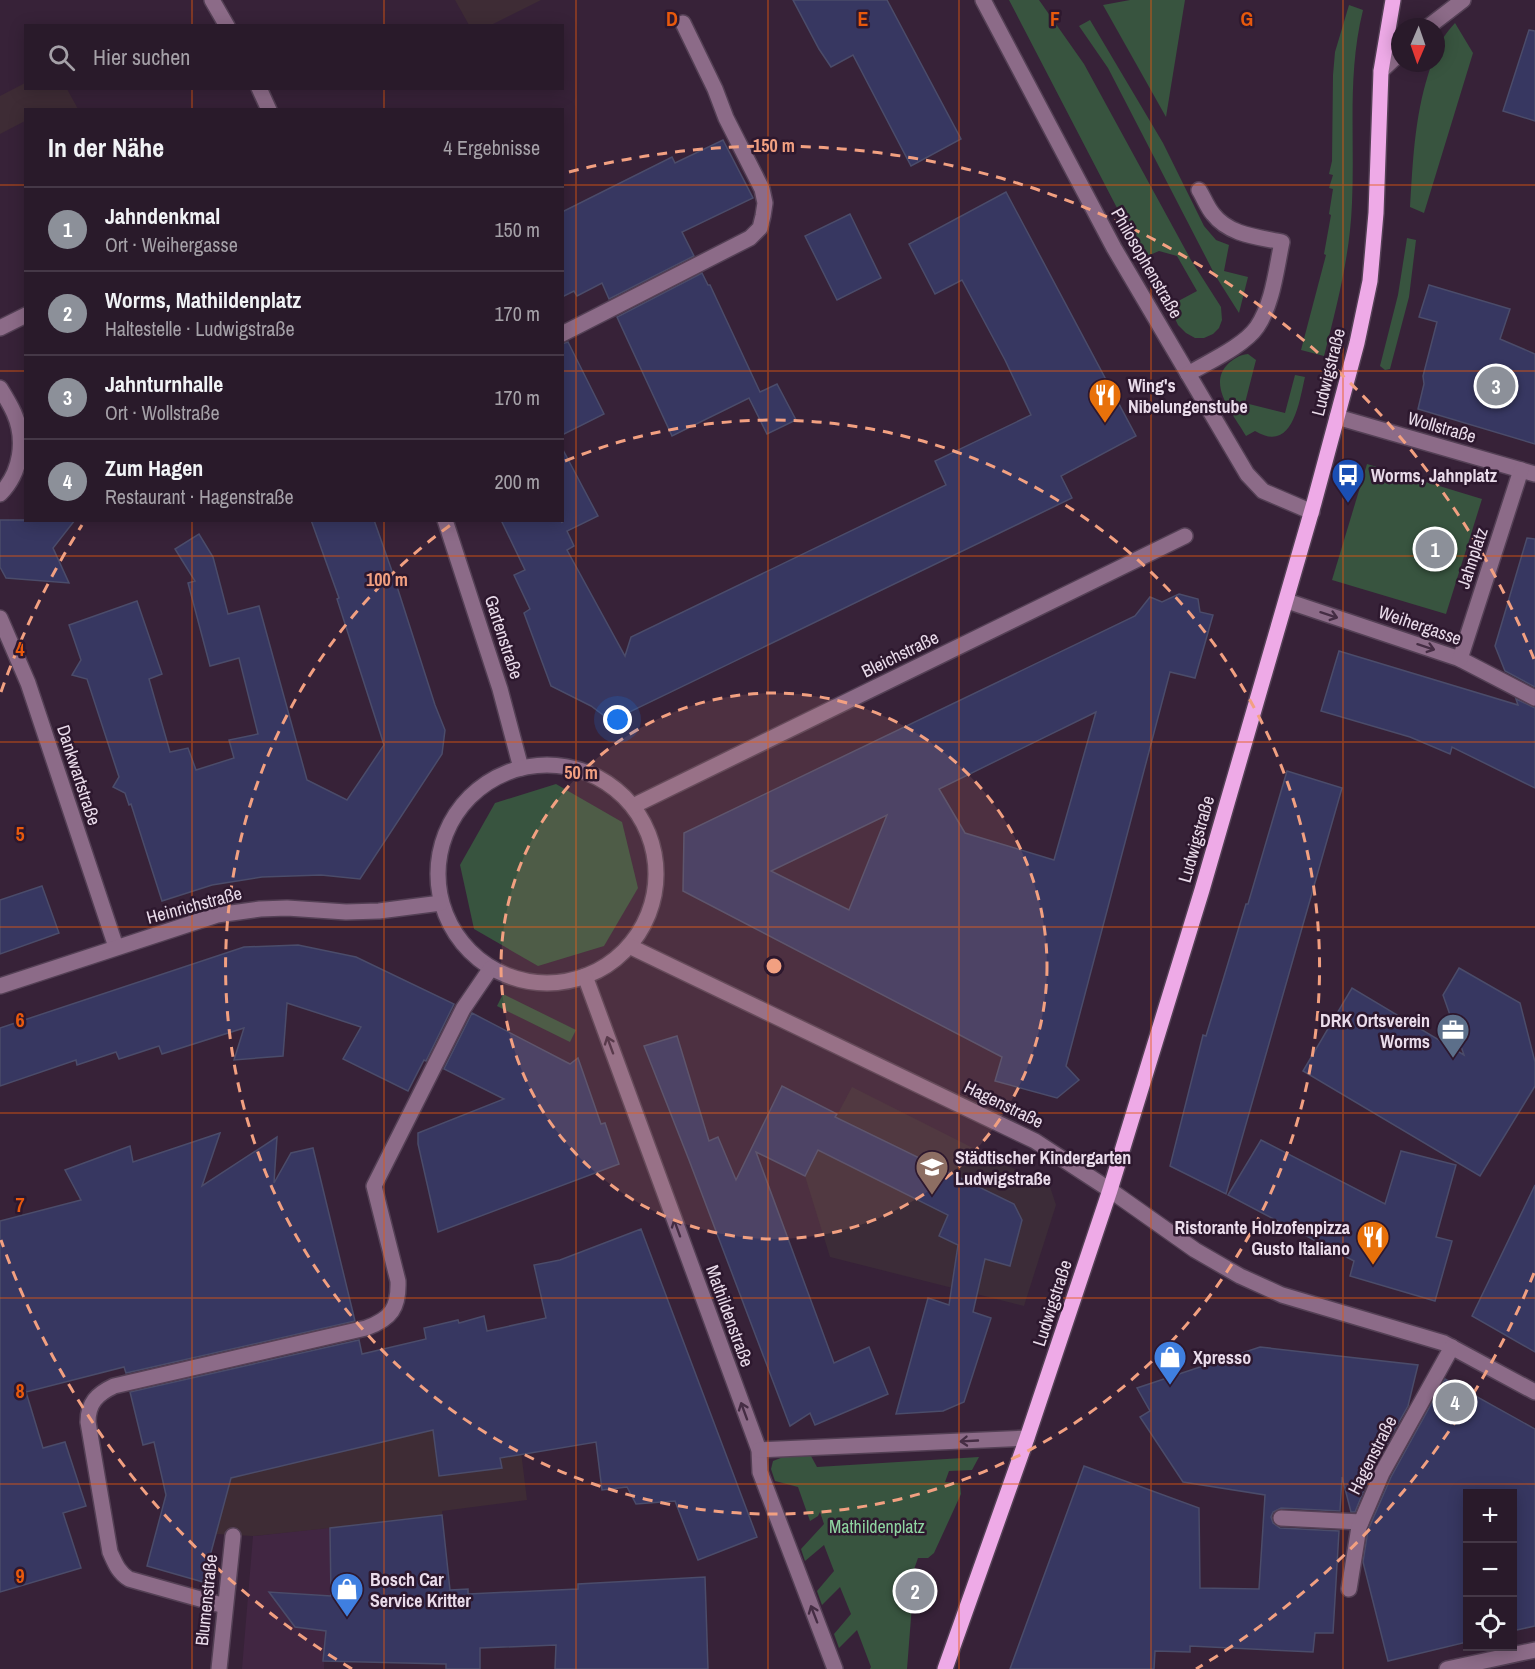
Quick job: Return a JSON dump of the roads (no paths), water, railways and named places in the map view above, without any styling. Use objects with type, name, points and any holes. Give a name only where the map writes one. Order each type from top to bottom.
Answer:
[{"type":"main road","name":"Ludwigstraße","points":[[945,1669],[1027,1438],[1110,1190],[1312,512],[1357,343],[1370,281],[1376,213],[1380,71],[1393,0]]},
{"type":"street","points":[[212,0],[225,24]]},
{"type":"street","name":"Philosophenstraße","points":[[983,0],[1114,248],[1247,474],[1263,490],[1312,512]]},
{"type":"street","points":[[1440,18],[1463,0]]},
{"type":"street","points":[[564,333],[750,238],[759,228],[765,203],[762,189],[726,118],[715,89],[683,23]]},
{"type":"street","points":[[1380,71],[1391,61]]},
{"type":"street","points":[[260,90],[268,108]]},
{"type":"street","points":[[1188,374],[1245,339],[1257,327],[1274,284],[1282,242],[1240,233],[1226,226],[1214,215],[1199,190]]},
{"type":"street","points":[[0,328],[24,316]]},
{"type":"street","points":[[0,388],[15,414],[21,436],[21,456],[11,480],[0,494]]},
{"type":"street","name":"Wollstraße","points":[[1337,417],[1528,472]]},
{"type":"street","name":"Jahnplatz","points":[[1460,659],[1528,472]]},
{"type":"street","name":"Gartenstraße","points":[[445,522],[500,689],[521,768]]},
{"type":"street","name":"Bleichstraße","points":[[633,806],[1185,536]]},
{"type":"street","name":"Weihergasse","points":[[1287,601],[1460,659],[1535,698]]},
{"type":"street","name":"Dankwartstraße","points":[[0,618],[28,683],[116,947]]},
{"type":"street","points":[[552,765],[582,771],[610,785],[633,806],[646,828],[654,852],[656,877],[643,926],[615,959],[585,976],[553,983],[521,980],[491,968],[469,951],[452,929],[441,903],[437,868],[445,834],[462,804],[489,781],[521,768],[552,765]]},
{"type":"street","name":"Heinrichstraße","points":[[0,986],[217,915],[237,911],[287,908],[346,912],[379,911],[441,903]]},
{"type":"street","name":"Hagenstraße","points":[[628,946],[1035,1141],[1195,1250],[1240,1276],[1282,1295],[1452,1347],[1535,1392]]},
{"type":"street","points":[[225,1606],[129,1579],[116,1565],[110,1552],[88,1422],[88,1412],[93,1400],[100,1393],[114,1386],[366,1328],[381,1323],[393,1310],[399,1297],[398,1281],[374,1186],[463,1009],[491,968]]},
{"type":"street","name":"Mathildenstraße","points":[[585,976],[759,1450],[759,1472],[835,1669]]},
{"type":"street","name":"Hagenstraße","points":[[1349,1589],[1361,1522],[1382,1473],[1452,1347]]},
{"type":"street","points":[[759,1450],[1027,1438]]},
{"type":"street","points":[[1281,1518],[1361,1522]]},
{"type":"street","name":"Blumenstraße","points":[[219,1669],[233,1536]]},
{"type":"street","points":[[1447,1669],[1535,1650]]},
{"type":"place","name":"Jahnturnhalle","points":[[1496,386]]},
{"type":"place","name":"Wing's Nibelungenstube","points":[[1105,424]]},
{"type":"place","name":"Worms, Jahnplatz","points":[[1348,504]]},
{"type":"place","name":"Jahndenkmal","points":[[1435,549]]},
{"type":"place","name":"DRK Ortsverein Worms","points":[[1453,1059]]},
{"type":"place","name":"Städtischer Kindergarten Ludwigstraße","points":[[932,1196]]},
{"type":"place","name":"Ristorante Holzofenpizza Gusto Italiano","points":[[1373,1266]]},
{"type":"place","name":"Xpresso","points":[[1170,1386]]},
{"type":"place","name":"Zum Hagen","points":[[1455,1402]]},
{"type":"place","name":"Worms, Mathildenplatz","points":[[915,1591]]},
{"type":"place","name":"Bosch Car Service Kritter","points":[[347,1618]]},
{"type":"park label","name":"Mathildenplatz","points":[[877,1526]]}]
